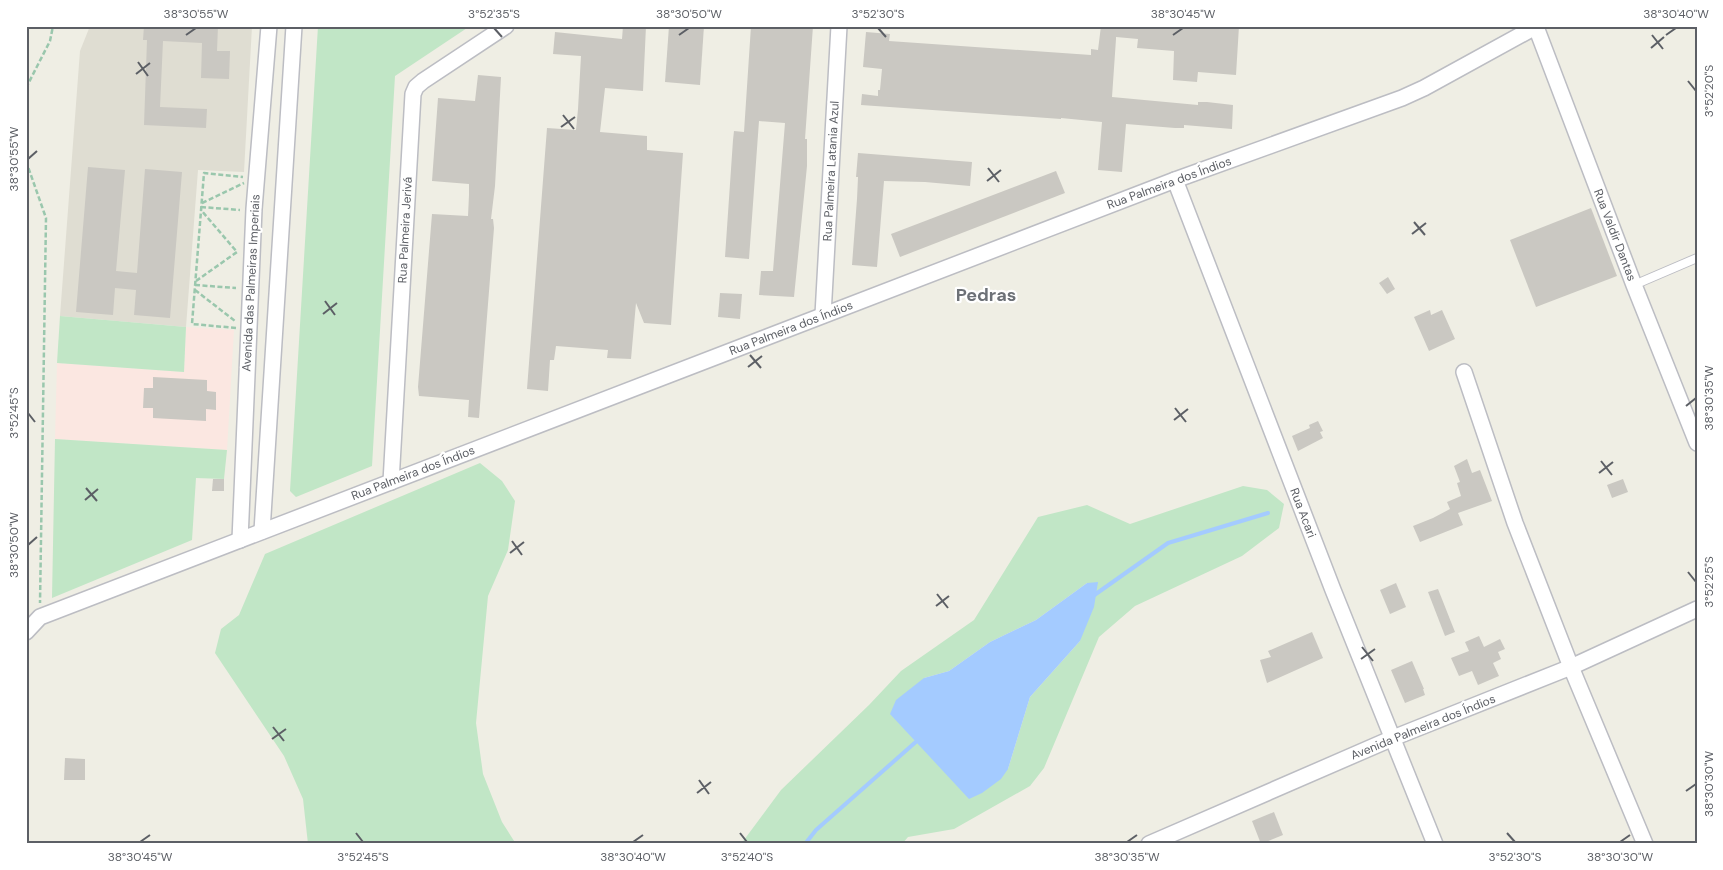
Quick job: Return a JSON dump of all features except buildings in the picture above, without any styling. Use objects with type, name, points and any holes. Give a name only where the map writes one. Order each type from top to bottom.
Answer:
[{"type":"street","name":"Avenida das Palmeiras Imperiais","points":[[240,540],[254,209],[269,26]]},
{"type":"street","points":[[262,531],[294,26]]},
{"type":"street","name":"Rua Palmeira Jerivá","points":[[390,482],[413,94],[416,87],[423,81],[506,26]]},
{"type":"street","name":"Rua Palmeira Latania Azul","points":[[823,315],[839,26]]},
{"type":"street","name":"Rua Palmeira dos Índios","points":[[40,617],[1175,180],[1402,98],[1424,88],[1536,26]]},
{"type":"street","name":"Rua Valdir Dantas","points":[[1536,26],[1634,285],[1697,443]]},
{"type":"street","name":"Rua Acari","points":[[1175,180],[1332,590],[1435,844]]},
{"type":"street","points":[[1464,372],[1515,523],[1571,667],[1645,844]]},
{"type":"street","name":"Avenida Palmeira dos Índios","points":[[1149,844],[1393,738],[1571,667],[1697,609]]},
{"type":"street","points":[[26,632],[40,617]]},
{"type":"lane","points":[[1634,285],[1697,258]]},
{"type":"path","points":[[26,88],[50,41],[53,26]]},
{"type":"path","points":[[26,161],[46,218],[40,617]]},
{"type":"path","points":[[238,328],[192,324],[204,173],[247,177]]},
{"type":"path","points":[[201,207],[247,181]]},
{"type":"path","points":[[201,207],[240,210]]},
{"type":"path","points":[[196,283],[237,252],[201,207]]},
{"type":"path","points":[[196,283],[241,288]]},
{"type":"path","points":[[195,290],[238,324]]},
{"type":"shaded area","points":[[90,26],[252,26],[244,172],[198,170],[186,327],[60,316],[80,51]]},
{"type":"shaded area","points":[[186,327],[234,330],[227,450],[55,439],[57,363],[184,372]]},
{"type":"green space","points":[[318,26],[470,26],[395,76],[372,466],[296,497],[290,491]]},
{"type":"green space","points":[[60,316],[186,327],[184,372],[57,363]]},
{"type":"green space","points":[[55,439],[227,450],[224,479],[196,478],[192,540],[52,598]]},
{"type":"green space","points":[[480,463],[502,481],[515,501],[508,550],[488,596],[476,723],[483,774],[502,822],[516,844],[308,844],[303,799],[284,756],[215,653],[221,629],[239,615],[265,554]]},
{"type":"green space","points":[[1243,486],[1267,490],[1284,504],[1279,528],[1242,556],[1135,606],[1099,637],[1044,768],[1030,786],[954,829],[908,837],[902,844],[741,844],[781,790],[869,705],[901,671],[974,620],[1038,517],[1087,505],[1130,524]],"holes":[[[1087,583],[1080,641],[1030,697],[1008,769],[924,678],[949,671],[990,642],[1036,620]]]},
{"type":"water","points":[[1098,582],[1094,607],[1080,641],[1030,697],[1008,769],[1001,779],[982,793],[969,799],[890,714],[896,700],[924,678],[949,671],[990,642],[1036,620],[1087,583]]},
{"type":"waterway","points":[[1093,596],[1168,543],[1268,513]]},
{"type":"waterway","points":[[805,844],[816,830],[918,740]]},
{"type":"district","name":"Pedras","points":[[986,295]]}]
